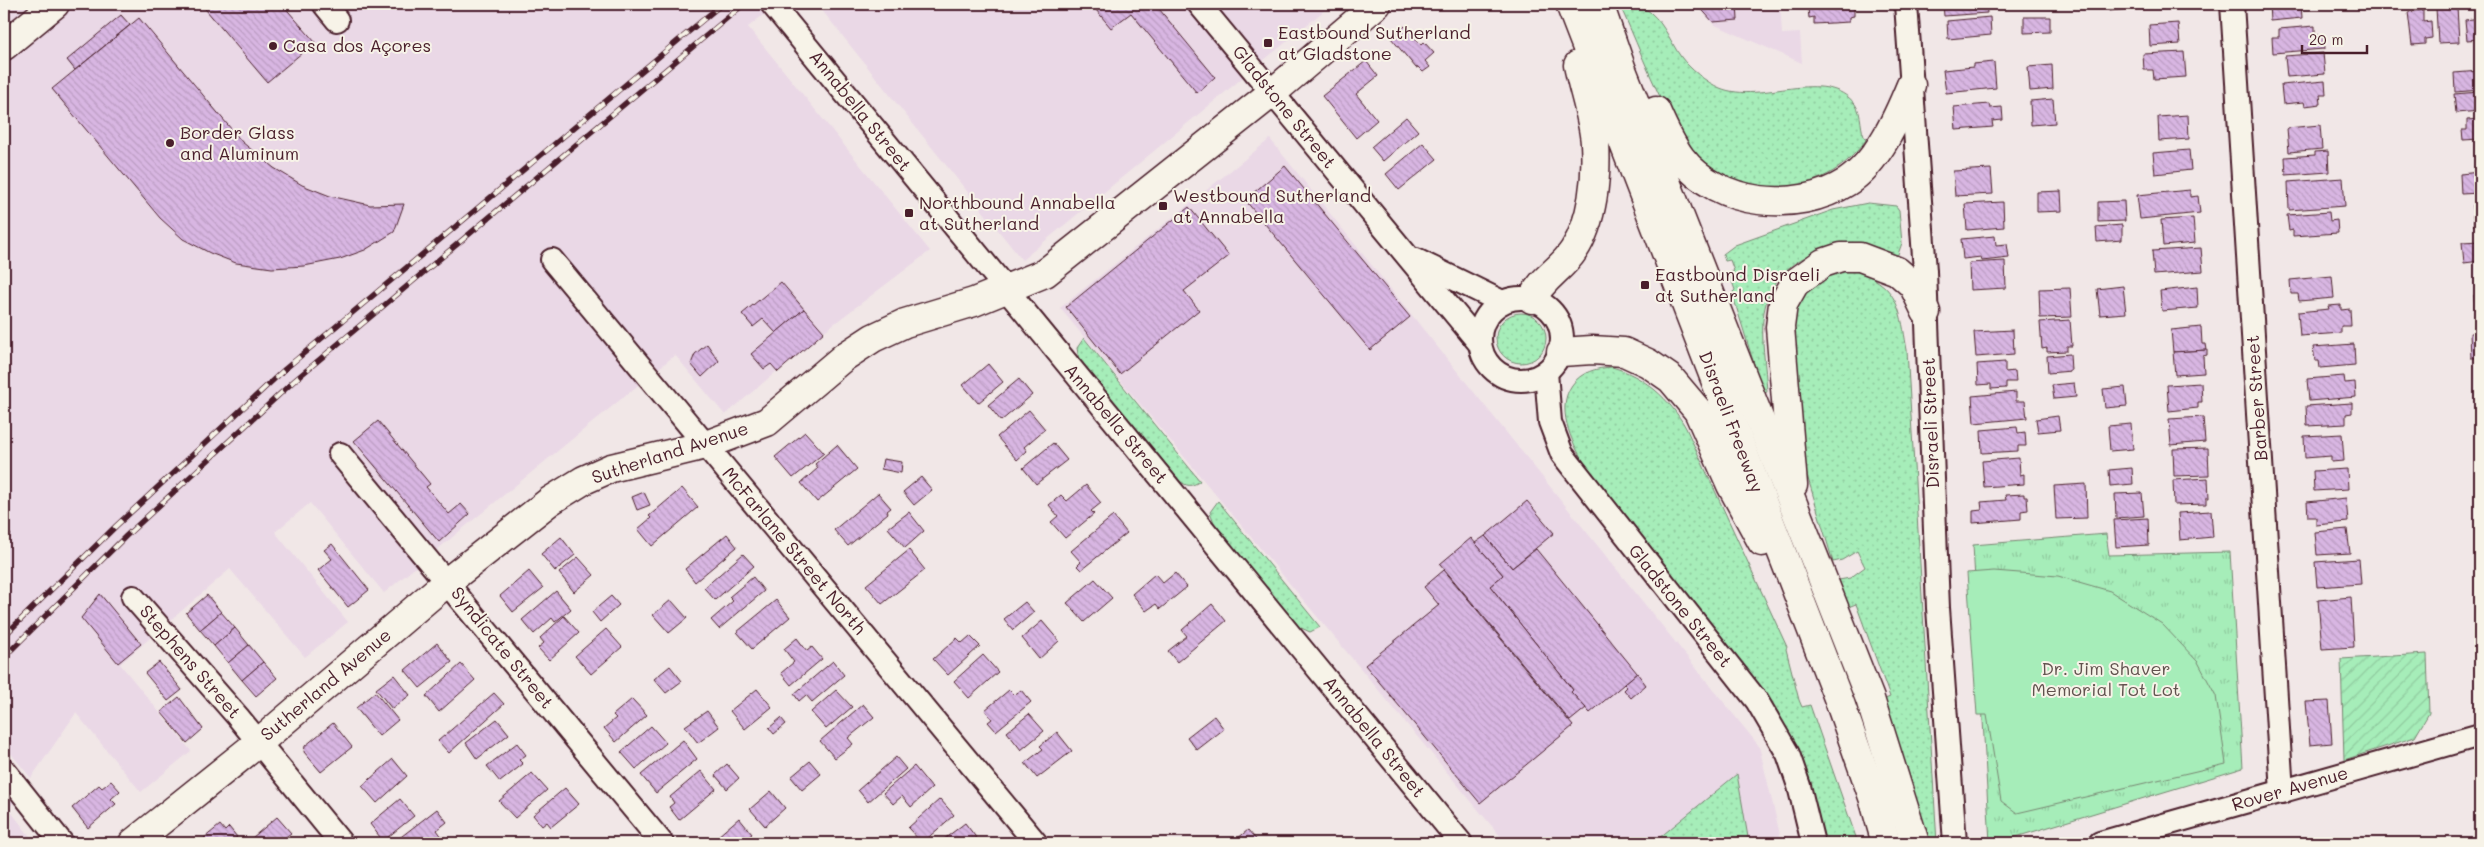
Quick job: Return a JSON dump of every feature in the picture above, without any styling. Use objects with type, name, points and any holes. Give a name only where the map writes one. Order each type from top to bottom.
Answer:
[{"type":"main road","points":[[4,46],[55,4]]},
{"type":"main road","name":"Sutherland Avenue","points":[[133,843],[258,743],[447,582],[550,501],[584,480],[611,468],[706,445],[767,422],[844,357],[873,338],[905,323],[974,302],[1045,274],[1272,93],[1377,4]]},
{"type":"main road","name":"Disraeli Freeway","points":[[1568,4],[1588,73],[1840,702],[1873,796],[1886,843]]},
{"type":"main road","name":"Disraeli Freeway","points":[[1599,4],[1631,70],[1796,514],[1870,699],[1915,843]]},
{"type":"main road","points":[[1604,4],[1631,70],[1666,136],[1681,159],[1702,177],[1728,192],[1758,201],[1785,203],[1813,197],[1847,182],[1870,160],[1888,136],[1911,85]]},
{"type":"main road","points":[[1532,299],[1540,284],[1562,266],[1574,250],[1589,214],[1593,193],[1595,142],[1588,73]]},
{"type":"main road","points":[[1796,514],[1780,327],[1783,304],[1796,283],[1823,263],[1841,257],[1860,257],[1897,271],[1913,284],[1926,312]]},
{"type":"main road","points":[[1553,362],[1592,350],[1624,352],[1648,363],[1681,389],[1704,423],[1731,486],[1815,639]]},
{"type":"street","name":"Annabella Street","points":[[772,4],[1462,843]]},
{"type":"street","name":"Gladstone Street","points":[[1199,4],[1480,344],[1487,362],[1501,375],[1519,381],[1538,377],[1553,362]]},
{"type":"street","name":"Disraeli Street","points":[[1906,4],[1926,312],[1938,608],[1955,843]]},
{"type":"street","name":"Barber Street","points":[[2232,4],[2282,792]]},
{"type":"street","name":"Gladstone Street","points":[[1408,256],[1502,302]]},
{"type":"street","name":"McFarlane Street North","points":[[552,260],[1036,843]]},
{"type":"street","points":[[1480,344],[1480,334],[1487,316],[1502,302],[1517,298],[1532,299]]},
{"type":"street","name":"Gladstone Street","points":[[1532,299],[1549,308],[1560,324],[1562,333],[1553,362],[1550,422],[1562,454],[1757,701],[1788,754],[1799,786],[1813,843]]},
{"type":"street","name":"Syndicate Street","points":[[340,454],[662,843]]},
{"type":"street","name":"Stephens Street","points":[[133,597],[341,843]]},
{"type":"street","name":"Rover Avenue","points":[[2100,843],[2480,735]]},
{"type":"street","points":[[4,770],[62,843]]},
{"type":"shaded area","points":[[4,4],[777,4],[748,27],[930,251],[827,329],[725,415],[675,355],[384,593],[310,503],[275,532],[348,622],[305,657],[230,569],[120,664],[191,751],[141,792],[76,713],[31,778],[4,745]]},
{"type":"shaded area","points":[[817,4],[1332,4],[1022,260]]},
{"type":"shaded area","points":[[1696,4],[1740,4],[1740,7],[1780,4],[1782,34],[1800,33],[1802,63],[1713,24]]},
{"type":"shaded area","points":[[1270,139],[1759,746],[1782,843],[1506,843],[1060,308]]},
{"type":"shaded area","points":[[4,784],[16,799],[9,809],[35,843],[4,843]]},
{"type":"green space","points":[[1630,4],[1644,8],[1651,13],[1668,34],[1677,52],[1685,62],[1704,79],[1720,88],[1736,92],[1754,92],[1810,87],[1827,88],[1842,93],[1855,104],[1866,140],[1850,158],[1832,172],[1800,185],[1765,188],[1741,184],[1719,175],[1696,158],[1667,111],[1621,8]]},
{"type":"green space","points":[[1868,203],[1896,206],[1899,210],[1902,243],[1897,257],[1873,247],[1848,246],[1815,252],[1801,259],[1788,269],[1777,281],[1769,295],[1764,312],[1763,341],[1767,392],[1763,393],[1732,293],[1735,290],[1729,273],[1734,271],[1730,260],[1725,261],[1723,254],[1735,245],[1833,210]]},
{"type":"green space","points":[[1842,271],[1865,272],[1875,275],[1874,279],[1890,293],[1899,310],[1907,350],[1937,843],[1928,843],[1880,701],[1890,697],[1856,604],[1848,607],[1839,580],[1850,578],[1865,567],[1857,551],[1842,560],[1833,562],[1801,455],[1790,312],[1800,297],[1811,286],[1825,277]]},
{"type":"green space","points":[[1516,313],[1526,313],[1539,320],[1546,333],[1546,343],[1539,356],[1526,363],[1516,363],[1507,359],[1500,352],[1496,343],[1496,333],[1500,324],[1507,317]]},
{"type":"green space","points":[[1084,338],[1200,481],[1189,485],[1179,480],[1079,360],[1077,348]]},
{"type":"green space","points":[[1612,367],[1635,376],[1655,390],[1680,417],[1686,428],[1787,647],[1799,700],[1802,707],[1810,705],[1858,843],[1823,843],[1816,821],[1701,624],[1707,618],[1603,491],[1575,446],[1567,424],[1565,403],[1572,385],[1589,372],[1600,368]]},
{"type":"green space","points":[[1218,501],[1320,627],[1310,632],[1299,627],[1215,525],[1210,512]]},
{"type":"green space","name":"Dr. Jim Shaver Memorial Tot Lot","points":[[2106,534],[2109,555],[2230,552],[2243,768],[1996,843],[1990,843],[1973,545]]},
{"type":"green space","name":"Dr. Jim Shaver Memorial Tot Lot","points":[[1994,571],[2058,576],[2110,591],[2162,624],[2198,662],[2216,696],[2226,764],[2017,813],[2001,801],[1987,715],[1977,715],[1967,573]]},
{"type":"green space","points":[[2427,654],[2429,713],[2415,737],[2344,760],[2341,659]]},
{"type":"green space","points":[[1737,774],[1749,843],[1653,843]]},
{"type":"building","name":"Casa dos Açores","points":[[201,4],[282,4],[315,42],[267,82]]},
{"type":"building","points":[[1091,4],[1155,4],[1215,77],[1197,93],[1131,13],[1111,28]]},
{"type":"building","points":[[1697,4],[1737,4],[1738,20],[1713,22]]},
{"type":"building","points":[[1815,4],[1854,4],[1854,16],[1849,17],[1849,22],[1814,24],[1814,17],[1809,18],[1808,8],[1815,8]]},
{"type":"building","points":[[1943,4],[1986,4],[1987,13],[1944,16]]},
{"type":"building","points":[[2108,4],[2184,4],[2109,11]]},
{"type":"building","points":[[2269,4],[2301,4],[2302,18],[2270,21]]},
{"type":"building","points":[[2457,7],[2459,42],[2438,43],[2436,8]]},
{"type":"building","points":[[2423,10],[2423,22],[2431,21],[2432,38],[2425,39],[2425,44],[2412,45],[2408,12]]},
{"type":"building","points":[[121,15],[130,25],[75,70],[67,60]]},
{"type":"building","points":[[1990,17],[1991,35],[1948,39],[1947,21]]},
{"type":"building","points":[[2024,17],[2050,17],[2050,32],[2024,33]]},
{"type":"building","name":"Border Glass and Aluminum","points":[[139,18],[242,142],[274,168],[302,185],[330,196],[370,205],[404,204],[394,232],[365,250],[340,259],[304,266],[272,268],[236,263],[210,253],[183,239],[160,218],[52,89]]},
{"type":"building","points":[[2480,18],[2480,39],[2467,40],[2465,20]]},
{"type":"building","points":[[2178,23],[2180,44],[2150,46],[2149,25]]},
{"type":"building","points":[[1405,26],[1421,45],[1424,42],[1434,53],[1425,61],[1430,67],[1423,72],[1418,67],[1416,68],[1391,38]]},
{"type":"building","points":[[2315,26],[2315,35],[2323,35],[2324,49],[2273,53],[2272,37],[2279,37],[2279,29]]},
{"type":"building","points":[[2184,52],[2186,77],[2154,79],[2153,70],[2144,70],[2143,54]]},
{"type":"building","points":[[2323,53],[2325,74],[2287,77],[2285,56]]},
{"type":"building","points":[[1366,61],[1378,76],[1356,94],[1377,120],[1356,138],[1322,96]]},
{"type":"building","points":[[1994,62],[1996,88],[1946,93],[1943,70],[1973,67],[1973,64]]},
{"type":"building","points":[[2052,65],[2053,89],[2030,91],[2028,67]]},
{"type":"building","points":[[2480,71],[2480,90],[2455,92],[2454,73]]},
{"type":"building","points":[[2325,81],[2326,94],[2320,94],[2321,104],[2305,106],[2304,102],[2283,104],[2281,85]]},
{"type":"building","points":[[2480,92],[2480,111],[2456,113],[2454,94]]},
{"type":"building","points":[[2053,99],[2055,123],[2031,125],[2030,101]]},
{"type":"building","points":[[1989,104],[1990,108],[2002,107],[2003,120],[1992,121],[1993,127],[1956,130],[1954,107]]},
{"type":"building","points":[[2188,115],[2189,139],[2159,141],[2158,117]]},
{"type":"building","points":[[1406,117],[1418,131],[1383,161],[1371,147]]},
{"type":"building","points":[[2480,119],[2480,139],[2463,140],[2462,130],[2467,130],[2467,120]]},
{"type":"building","points":[[2320,125],[2322,149],[2289,152],[2287,128]]},
{"type":"building","points":[[1423,143],[1437,159],[1399,190],[1386,174]]},
{"type":"building","points":[[2189,150],[2191,170],[2155,174],[2153,153]]},
{"type":"building","points":[[2328,151],[2329,172],[2286,175],[2285,157],[2315,155],[2315,152]]},
{"type":"building","points":[[1285,166],[1410,317],[1370,350],[1245,200]]},
{"type":"building","points":[[1991,169],[1993,194],[1955,196],[1953,171]]},
{"type":"building","points":[[2480,172],[2480,193],[2461,194],[2460,174]]},
{"type":"building","points":[[2343,178],[2345,206],[2289,210],[2288,182]]},
{"type":"building","points":[[2190,190],[2190,197],[2198,196],[2200,213],[2140,219],[2137,195]]},
{"type":"building","points":[[2061,191],[2062,211],[2037,212],[2037,192]]},
{"type":"building","points":[[2124,201],[2125,221],[2098,222],[2098,202]]},
{"type":"building","points":[[2003,202],[2004,227],[1967,230],[1965,204]]},
{"type":"building","points":[[2480,204],[2480,225],[2474,226],[2472,205]]},
{"type":"building","points":[[1189,207],[1229,256],[1184,291],[1199,310],[1120,374],[1066,307]]},
{"type":"building","points":[[2329,212],[2330,221],[2337,220],[2338,233],[2293,236],[2293,230],[2289,231],[2287,215]]},
{"type":"building","points":[[2193,218],[2195,243],[2163,246],[2161,220]]},
{"type":"building","points":[[2122,225],[2122,240],[2097,242],[2096,227]]},
{"type":"building","points":[[1995,236],[1996,245],[2007,244],[2009,258],[1982,261],[1981,257],[1963,259],[1961,239]]},
{"type":"building","points":[[2480,241],[2480,261],[2464,263],[2462,242]]},
{"type":"building","points":[[2201,248],[2203,271],[2154,275],[2152,251]]},
{"type":"building","points":[[2005,261],[2006,288],[1970,290],[1969,263]]},
{"type":"building","points":[[2332,276],[2334,298],[2299,301],[2298,294],[2291,294],[2290,280]]},
{"type":"building","points":[[781,282],[804,309],[776,333],[763,319],[753,327],[742,314]]},
{"type":"building","points":[[2123,286],[2126,313],[2100,315],[2097,289]]},
{"type":"building","points":[[2197,287],[2198,308],[2162,311],[2160,291]]},
{"type":"building","points":[[2070,288],[2072,317],[2040,318],[2039,289]]},
{"type":"building","points":[[2474,295],[2480,295],[2480,322],[2476,323]]},
{"type":"building","points":[[2341,305],[2341,310],[2350,309],[2351,326],[2341,326],[2341,333],[2300,336],[2298,312],[2329,309],[2328,306]]},
{"type":"building","points":[[804,309],[824,332],[778,372],[771,364],[764,369],[751,354]]},
{"type":"building","points":[[2070,320],[2072,346],[2067,346],[2067,351],[2047,352],[2047,348],[2042,349],[2040,322]]},
{"type":"building","points":[[2201,327],[2202,344],[2206,344],[2207,350],[2173,352],[2171,330]]},
{"type":"building","points":[[2013,330],[2014,354],[1976,357],[1974,332]]},
{"type":"building","points":[[2470,333],[2480,333],[2480,358],[2471,358]]},
{"type":"building","points":[[707,344],[719,361],[702,377],[691,364],[695,354]]},
{"type":"building","points":[[2354,344],[2355,365],[2320,368],[2319,361],[2315,361],[2313,347]]},
{"type":"building","points":[[2207,350],[2207,355],[2203,356],[2204,373],[2175,375],[2173,352]]},
{"type":"building","points":[[2070,354],[2071,371],[2048,373],[2047,356]]},
{"type":"building","points":[[2005,362],[2005,372],[2015,371],[2016,382],[2006,382],[2006,388],[1991,389],[1991,384],[1978,385],[1977,364]]},
{"type":"building","points":[[988,364],[1003,382],[978,403],[963,385]]},
{"type":"building","points":[[2344,376],[2345,383],[2355,382],[2356,397],[2309,401],[2307,379]]},
{"type":"building","points":[[1019,379],[1032,395],[1001,421],[988,405]]},
{"type":"building","points":[[2074,383],[2076,397],[2054,399],[2052,385]]},
{"type":"building","points":[[2201,383],[2202,402],[2198,402],[2198,408],[2169,411],[2167,385]]},
{"type":"building","points":[[2125,387],[2127,406],[2105,408],[2103,389]]},
{"type":"building","points":[[2016,392],[2016,401],[2025,401],[2027,418],[1974,423],[1972,396]]},
{"type":"building","points":[[2478,397],[2480,397],[2480,418],[2479,418]]},
{"type":"building","points":[[2352,403],[2352,413],[2346,414],[2346,424],[2307,426],[2306,406]]},
{"type":"building","points":[[1029,410],[1045,429],[1024,447],[1027,451],[1017,460],[997,437]]},
{"type":"building","points":[[2058,416],[2060,430],[2038,432],[2036,419]]},
{"type":"building","points":[[2203,417],[2205,442],[2171,445],[2169,419]]},
{"type":"building","points":[[378,421],[430,484],[426,487],[449,514],[461,504],[470,514],[439,542],[354,441]]},
{"type":"building","points":[[2131,424],[2133,449],[2110,451],[2108,426]]},
{"type":"building","points":[[2017,427],[2018,433],[2025,432],[2026,446],[2018,446],[2018,451],[1982,453],[1981,430]]},
{"type":"building","points":[[805,432],[824,453],[793,478],[775,457]]},
{"type":"building","points":[[2342,434],[2344,461],[2331,462],[2331,456],[2305,458],[2304,436]]},
{"type":"building","points":[[1053,443],[1067,460],[1036,484],[1023,468]]},
{"type":"building","points":[[837,445],[857,469],[817,502],[801,483],[818,468],[815,464]]},
{"type":"building","points":[[2208,448],[2209,475],[2174,476],[2173,449]]},
{"type":"building","points":[[2019,458],[2020,475],[2024,474],[2024,484],[1984,487],[1982,461]]},
{"type":"building","points":[[883,459],[902,462],[901,473],[881,469]]},
{"type":"building","points":[[2132,468],[2133,484],[2110,486],[2109,470]]},
{"type":"building","points":[[2347,469],[2348,489],[2314,491],[2313,471]]},
{"type":"building","points":[[921,477],[932,490],[914,505],[903,492]]},
{"type":"building","points":[[2208,478],[2209,498],[2206,498],[2206,504],[2174,505],[2173,480]]},
{"type":"building","points":[[2086,484],[2087,518],[2056,519],[2054,486]]},
{"type":"building","points":[[1086,485],[1101,503],[1091,511],[1094,514],[1065,538],[1051,522],[1058,516],[1049,505],[1061,495],[1067,501]]},
{"type":"building","points":[[682,488],[698,507],[652,546],[638,529],[651,518],[649,516]]},
{"type":"building","points":[[644,492],[650,505],[637,510],[632,497]]},
{"type":"building","points":[[878,493],[891,508],[887,511],[888,513],[848,546],[834,530]]},
{"type":"building","points":[[2142,493],[2144,516],[2116,518],[2115,494]]},
{"type":"building","points":[[2024,494],[2024,497],[2027,497],[2028,510],[2021,511],[2021,519],[1973,523],[1973,511],[1982,510],[1981,502],[2006,500],[2005,495]]},
{"type":"building","points":[[2346,498],[2348,522],[2316,525],[2316,517],[2308,517],[2307,502]]},
{"type":"building","points":[[1527,501],[1554,533],[1512,568],[1485,536]]},
{"type":"building","points":[[2211,511],[2213,537],[2180,540],[2178,513]]},
{"type":"building","points":[[909,512],[924,531],[905,548],[888,528]]},
{"type":"building","points":[[1113,516],[1127,533],[1081,570],[1077,566],[1081,562],[1071,551]]},
{"type":"building","points":[[2148,518],[2149,545],[2116,547],[2114,520]]},
{"type":"building","points":[[4,526],[11,535],[4,541]]},
{"type":"building","points":[[2347,529],[2350,553],[2317,555],[2315,532]]},
{"type":"building","points":[[727,534],[737,547],[695,582],[685,569]]},
{"type":"building","points":[[1485,536],[1512,568],[1536,549],[1637,673],[1590,713],[1571,692],[1573,690],[1490,586],[1503,575],[1475,543]]},
{"type":"building","points":[[561,537],[575,555],[555,571],[541,554]]},
{"type":"building","points":[[1471,538],[1503,575],[1490,586],[1573,690],[1571,692],[1586,708],[1570,721],[1440,564]]},
{"type":"building","points":[[332,544],[369,590],[348,607],[318,570],[332,559],[324,550]]},
{"type":"building","points":[[909,550],[925,570],[882,604],[866,585]]},
{"type":"building","points":[[743,554],[754,566],[715,600],[704,588]]},
{"type":"building","points":[[578,557],[594,575],[574,592],[559,573]]},
{"type":"building","points":[[2359,559],[2361,584],[2317,587],[2315,562]]},
{"type":"building","points":[[1444,570],[1573,726],[1480,803],[1365,665],[1439,605],[1424,587]]},
{"type":"building","points":[[529,571],[543,588],[513,612],[500,596]]},
{"type":"building","points":[[1175,573],[1187,587],[1160,609],[1156,604],[1146,611],[1132,594],[1155,574],[1163,583]]},
{"type":"building","points":[[753,577],[764,591],[719,629],[711,620],[733,601],[729,597]]},
{"type":"building","points":[[1095,579],[1112,598],[1084,622],[1067,603]]},
{"type":"building","points":[[556,591],[571,609],[555,622],[552,618],[534,634],[522,620]]},
{"type":"building","points":[[100,594],[141,644],[118,663],[81,618]]},
{"type":"building","points":[[207,595],[221,612],[200,630],[186,613]]},
{"type":"building","points":[[611,596],[619,605],[600,622],[592,612]]},
{"type":"building","points":[[2351,597],[2354,647],[2322,649],[2318,600]]},
{"type":"building","points":[[671,600],[687,618],[669,633],[653,615]]},
{"type":"building","points":[[776,600],[790,617],[752,649],[737,632]]},
{"type":"building","points":[[1025,602],[1034,612],[1013,630],[1004,619]]},
{"type":"building","points":[[1212,604],[1226,621],[1177,662],[1168,651],[1187,636],[1182,630]]},
{"type":"building","points":[[221,612],[235,628],[214,646],[200,630]]},
{"type":"building","points":[[564,616],[579,633],[549,660],[538,648],[544,643],[540,638]]},
{"type":"building","points":[[1042,621],[1059,641],[1039,659],[1022,638]]},
{"type":"building","points":[[235,628],[249,645],[228,663],[214,646]]},
{"type":"building","points":[[606,629],[622,647],[591,674],[575,656]]},
{"type":"building","points":[[970,636],[980,646],[948,675],[933,659],[957,638],[962,643]]},
{"type":"building","points":[[797,638],[807,651],[812,647],[822,659],[791,685],[781,673],[794,662],[784,649]]},
{"type":"building","points":[[437,643],[452,662],[420,688],[405,670]]},
{"type":"building","points":[[249,645],[263,662],[242,680],[228,663]]},
{"type":"building","points":[[983,655],[998,672],[969,698],[954,681]]},
{"type":"building","points":[[833,661],[844,675],[812,702],[806,695],[799,701],[794,694]]},
{"type":"building","points":[[159,662],[182,690],[168,701],[145,673]]},
{"type":"building","points":[[263,662],[277,678],[256,696],[242,680]]},
{"type":"building","points":[[461,664],[475,680],[439,712],[426,696]]},
{"type":"building","points":[[670,666],[682,681],[666,693],[654,679]]},
{"type":"building","points":[[1637,673],[1646,685],[1631,698],[1624,690],[1627,687],[1624,684]]},
{"type":"building","points":[[394,675],[410,695],[392,709],[376,689]]},
{"type":"building","points":[[757,689],[772,707],[745,729],[730,711]]},
{"type":"building","points":[[836,690],[852,707],[826,729],[811,712]]},
{"type":"building","points":[[1009,690],[1014,695],[1021,690],[1031,702],[996,731],[988,722],[992,719],[985,710]]},
{"type":"building","points":[[375,692],[398,720],[379,736],[356,708]]},
{"type":"building","points":[[494,693],[504,704],[449,753],[438,741]]},
{"type":"building","points":[[179,697],[203,729],[187,743],[161,712]]},
{"type":"building","points":[[632,699],[647,715],[616,742],[604,728],[616,718],[613,715]]},
{"type":"building","points":[[2329,701],[2332,743],[2310,745],[2306,702]]},
{"type":"building","points":[[863,704],[874,717],[848,738],[853,744],[835,758],[820,741]]},
{"type":"building","points":[[707,711],[719,727],[698,743],[685,726]]},
{"type":"building","points":[[1029,714],[1044,731],[1021,750],[1007,732]]},
{"type":"building","points":[[1214,716],[1224,729],[1197,750],[1187,737]]},
{"type":"building","points":[[781,718],[786,724],[774,734],[769,728]]},
{"type":"building","points":[[497,719],[509,734],[477,759],[466,743]]},
{"type":"building","points":[[333,723],[352,747],[321,772],[304,752],[305,746]]},
{"type":"building","points":[[651,726],[666,743],[636,769],[621,752]]},
{"type":"building","points":[[1057,732],[1072,751],[1037,778],[1025,763],[1043,749],[1040,746]]},
{"type":"building","points":[[683,740],[697,759],[656,793],[641,775]]},
{"type":"building","points":[[517,743],[526,755],[519,760],[523,764],[500,782],[487,766]]},
{"type":"building","points":[[896,757],[906,769],[868,802],[858,790]]},
{"type":"building","points":[[393,759],[407,776],[377,803],[362,786]]},
{"type":"building","points":[[810,761],[821,774],[802,790],[791,777]]},
{"type":"building","points":[[727,764],[739,778],[727,789],[715,775]]},
{"type":"building","points":[[914,766],[932,788],[911,807],[902,796],[893,804],[883,793]]},
{"type":"building","points":[[701,771],[716,789],[679,820],[669,807],[674,803],[670,797]]},
{"type":"building","points":[[532,773],[547,790],[515,818],[499,801]]},
{"type":"building","points":[[111,781],[120,791],[111,799],[116,804],[88,828],[72,808],[99,785],[102,788]]},
{"type":"building","points":[[565,788],[579,804],[551,827],[547,822],[542,826],[533,815]]},
{"type":"building","points":[[771,791],[785,808],[765,826],[750,809]]},
{"type":"building","points":[[400,799],[414,816],[383,841],[370,824]]},
{"type":"building","points":[[940,799],[954,815],[922,843],[908,828]]},
{"type":"building","points":[[437,809],[447,822],[437,830],[445,841],[442,843],[393,843]]},
{"type":"building","points":[[277,817],[291,833],[278,843],[246,843]]},
{"type":"building","points":[[739,818],[752,834],[741,843],[710,843]]},
{"type":"building","points":[[965,823],[978,840],[973,843],[939,843]]},
{"type":"building","points":[[220,825],[225,831],[229,827],[237,837],[232,841],[234,843],[198,843]]},
{"type":"building","points":[[1248,830],[1259,843],[1232,843]]},
{"type":"building","points":[[809,838],[813,843],[802,843]]},
{"type":"railway","points":[[4,636],[116,526],[285,369],[722,4]]},
{"type":"railway","points":[[4,657],[126,536],[295,380],[744,4]]},
{"type":"place","name":"Eastbound Sutherland at Gladstone","points":[[1268,43]]},
{"type":"place","name":"Casa dos Açores","points":[[273,46]]},
{"type":"place","name":"Border Glass and Aluminum","points":[[170,143]]},
{"type":"place","name":"Westbound Sutherland at Annabella","points":[[1163,206]]},
{"type":"place","name":"Northbound Annabella at Sutherland","points":[[909,213]]},
{"type":"place","name":"Eastbound Disraeli at Sutherland","points":[[1645,285]]}]
